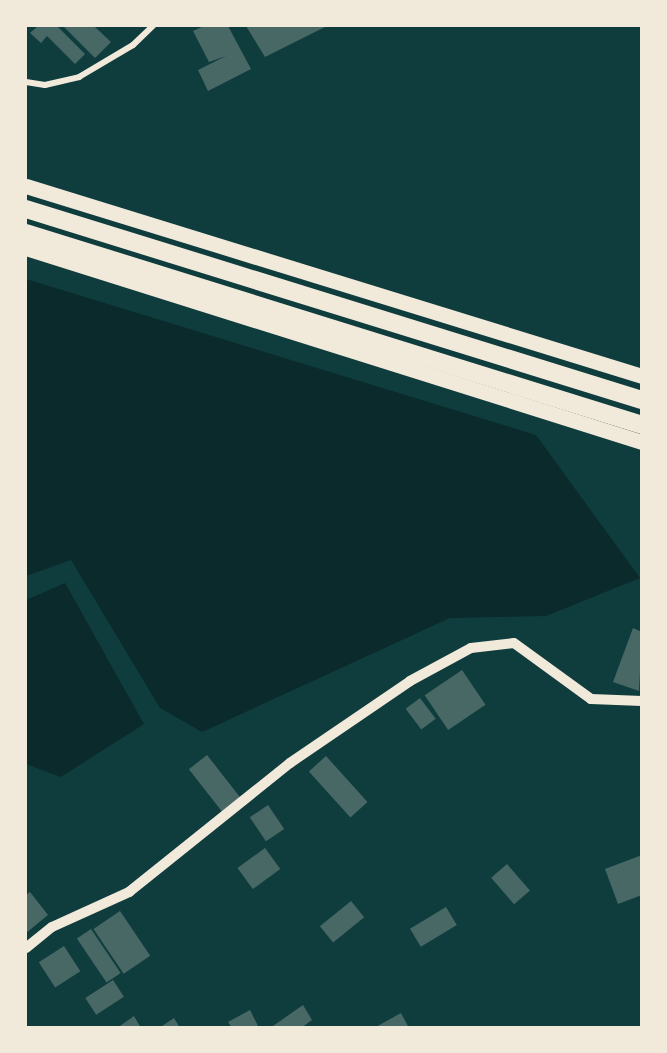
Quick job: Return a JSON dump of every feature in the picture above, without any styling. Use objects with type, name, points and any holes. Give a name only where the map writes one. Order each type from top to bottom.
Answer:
[{"type":"highway","points":[[26,209],[642,400]]},
{"type":"highway","points":[[26,233],[642,425]]},
{"type":"main road","points":[[26,186],[642,376]]},
{"type":"main road","points":[[26,248],[642,442]]},
{"type":"street","points":[[26,82],[45,85],[79,77],[133,45],[153,26]]},
{"type":"street","points":[[26,948],[52,927],[129,892],[290,763],[410,681],[471,648],[514,643],[534,652],[591,699],[642,701]]},
{"type":"water","points":[[26,279],[536,435],[640,578],[546,616],[450,618],[202,732],[160,708],[71,560],[26,576]]},
{"type":"water","points":[[65,583],[144,724],[61,777],[26,764],[26,600]]},
{"type":"building","points":[[38,26],[57,26],[85,54],[75,64],[47,36],[41,43],[30,33]]},
{"type":"building","points":[[63,26],[94,26],[111,42],[95,58]]},
{"type":"building","points":[[204,26],[228,26],[251,69],[208,91],[198,70],[226,56],[209,62],[193,31]]},
{"type":"building","points":[[246,26],[327,26],[265,57]]},
{"type":"building","points":[[633,628],[642,632],[639,691],[613,682]]},
{"type":"building","points":[[462,670],[485,705],[448,730],[425,695]]},
{"type":"building","points":[[420,698],[436,719],[421,730],[406,709]]},
{"type":"building","points":[[207,755],[241,798],[223,813],[189,769]]},
{"type":"building","points":[[326,756],[367,802],[350,817],[309,771]]},
{"type":"building","points":[[268,805],[284,829],[266,841],[250,817]]},
{"type":"building","points":[[265,848],[280,869],[253,889],[237,868]]},
{"type":"building","points":[[642,855],[642,895],[618,904],[605,869]]},
{"type":"building","points":[[507,864],[530,890],[514,904],[491,878]]},
{"type":"building","points":[[30,892],[48,915],[26,933],[26,895]]},
{"type":"building","points":[[351,901],[364,917],[333,942],[320,926]]},
{"type":"building","points":[[446,907],[457,925],[421,947],[410,929]]},
{"type":"building","points":[[120,911],[150,956],[124,974],[93,929]]},
{"type":"building","points":[[91,929],[121,973],[107,982],[77,939]]},
{"type":"building","points":[[64,946],[80,971],[55,987],[39,962]]},
{"type":"building","points":[[113,980],[124,997],[96,1015],[85,998]]},
{"type":"building","points":[[303,1005],[312,1020],[301,1028],[270,1028]]},
{"type":"building","points":[[250,1010],[259,1028],[232,1028],[228,1022]]},
{"type":"building","points":[[401,1013],[409,1028],[374,1028]]},
{"type":"building","points":[[134,1016],[141,1028],[117,1028]]},
{"type":"building","points":[[174,1018],[180,1028],[159,1028]]}]
